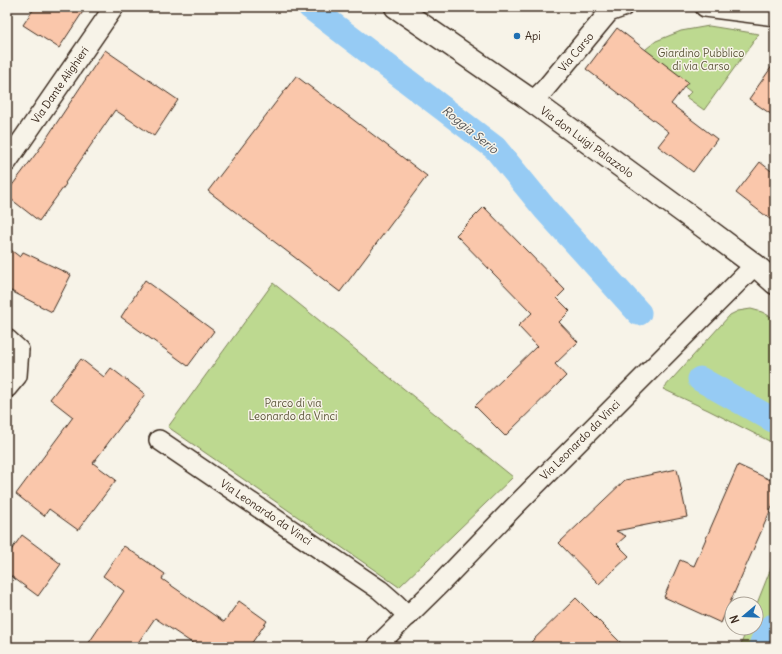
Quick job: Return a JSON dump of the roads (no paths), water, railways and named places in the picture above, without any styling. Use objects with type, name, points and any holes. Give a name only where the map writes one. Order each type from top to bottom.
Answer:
[{"type":"street","name":"Via Dante Alighieri","points":[[7,162],[114,7]]},
{"type":"street","name":"Via don Luigi Palazzolo","points":[[396,7],[532,102],[704,227],[775,283]]},
{"type":"street","name":"Via Carso","points":[[532,102],[545,89],[609,12],[623,7]]},
{"type":"street","points":[[705,7],[775,16]]},
{"type":"street","name":"Via Leonardo da Vinci","points":[[376,647],[755,266]]},
{"type":"street","points":[[7,388],[17,376],[13,344]]},
{"type":"street","name":"Via Leonardo da Vinci","points":[[159,440],[380,590],[408,616]]},
{"type":"waterway","name":"Roggia Serio","points":[[310,7],[495,148],[545,209],[639,313]]},
{"type":"waterway","name":"Roggia Serio","points":[[700,379],[775,421]]},
{"type":"waterway","points":[[770,647],[775,635]]},
{"type":"place","name":"Api","points":[[517,36]]},
{"type":"park label","name":"Giardino Pubblico di via Carso","points":[[701,59]]},
{"type":"park label","name":"Parco di via Leonardo da Vinci","points":[[293,409]]}]
